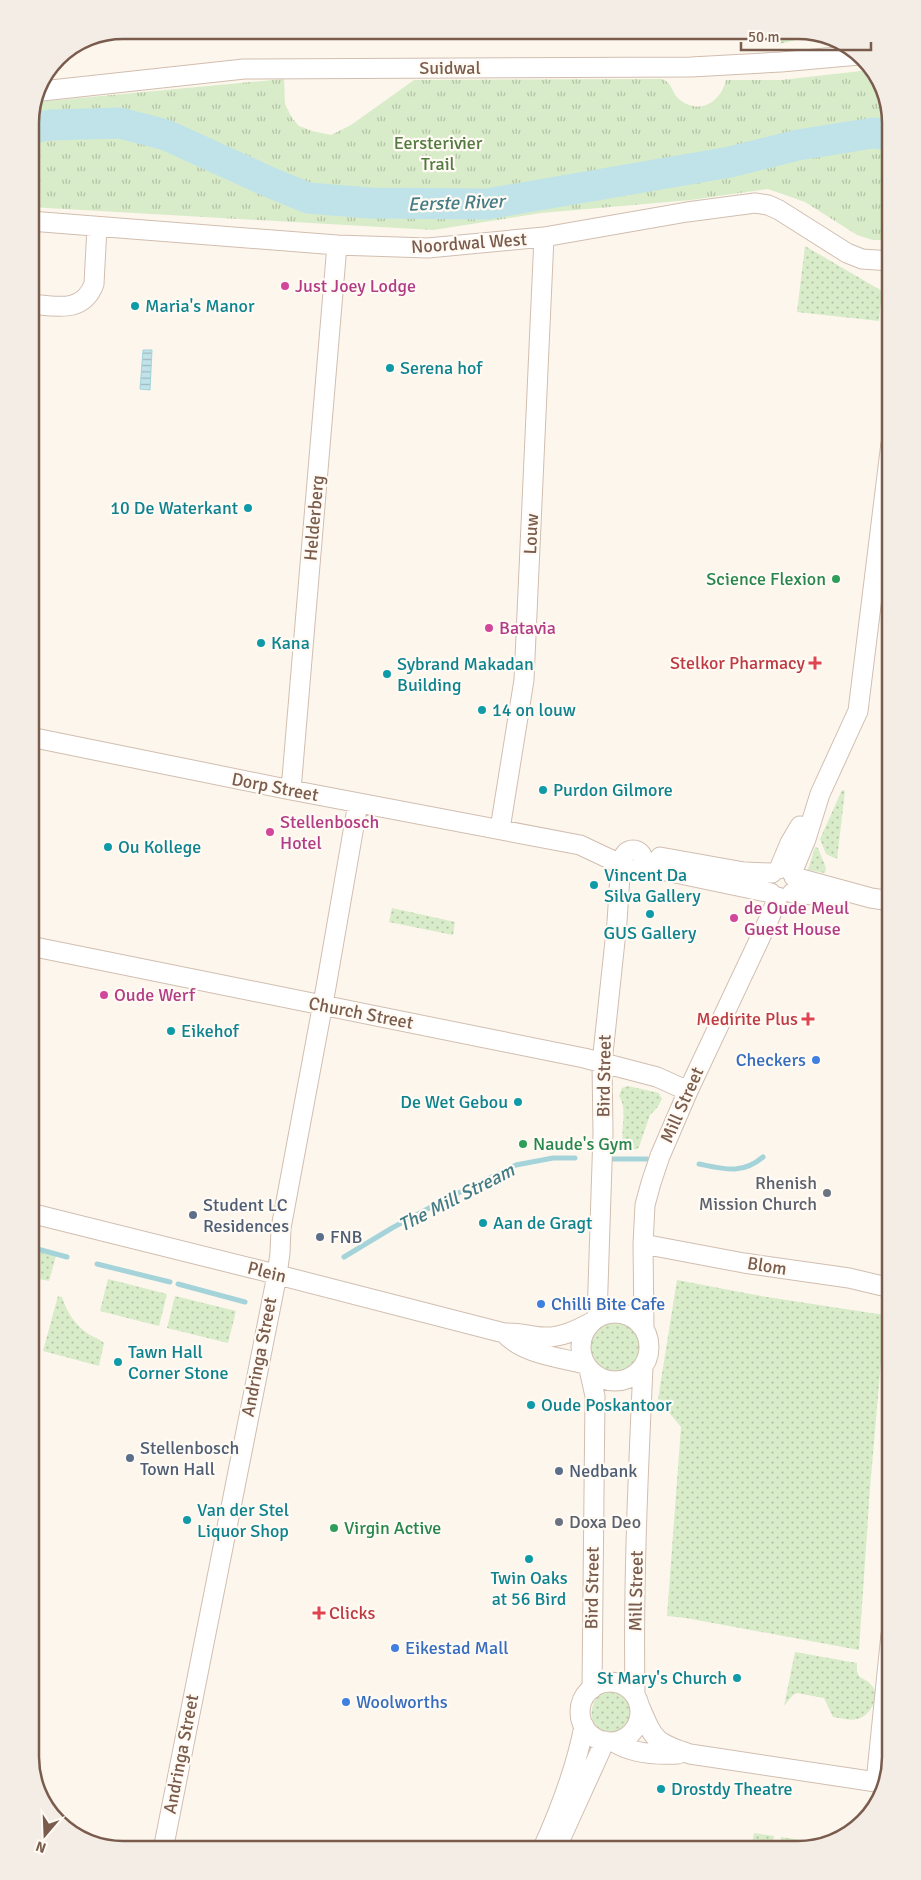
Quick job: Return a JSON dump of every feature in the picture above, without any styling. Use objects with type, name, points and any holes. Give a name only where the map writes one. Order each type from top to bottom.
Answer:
[{"type":"street","name":"Suidwal","points":[[45,91],[244,69],[691,67],[849,56]]},
{"type":"street","name":"Noordwal West","points":[[39,222],[337,245],[428,248],[544,237],[687,212],[755,203],[768,205],[779,210],[847,253],[862,258],[882,260]]},
{"type":"street","points":[[39,304],[66,306],[85,300],[94,284],[98,226]]},
{"type":"street","name":"Louw","points":[[500,829],[524,680],[544,237]]},
{"type":"street","name":"Helderberg","points":[[291,790],[337,245]]},
{"type":"street","name":"Mill Street","points":[[644,1328],[643,1244],[647,1195],[660,1156],[688,1091],[770,919],[782,882],[790,843],[820,794],[858,711],[882,515]]},
{"type":"street","name":"Dorp Street","points":[[39,739],[358,804],[580,845],[614,861],[632,860],[782,882],[841,898],[882,900]]},
{"type":"street","name":"Andringa Street","points":[[165,1841],[276,1275],[280,1253],[281,1228],[358,804]]},
{"type":"street","name":"Bird Street","points":[[595,1320],[603,1140],[602,1063],[620,876],[632,860]]},
{"type":"street","name":"Church Street","points":[[39,948],[508,1042],[656,1077],[688,1091]]},
{"type":"street","name":"Plein","points":[[39,1215],[504,1333],[515,1332],[544,1337],[558,1336],[572,1332],[595,1320]]},
{"type":"street","name":"Blom","points":[[643,1244],[744,1263],[882,1285]]},
{"type":"street","points":[[612,1313],[627,1315],[644,1328],[650,1347],[648,1358],[636,1374],[627,1379],[606,1380],[597,1376],[587,1366],[581,1353],[582,1341],[585,1330],[595,1320],[612,1313]]},
{"type":"street","name":"Plein","points":[[504,1333],[511,1341],[526,1348],[587,1366]]},
{"type":"street","name":"Bird Street","points":[[587,1366],[595,1396],[592,1689]]},
{"type":"street","name":"Mill Street","points":[[638,1701],[634,1649],[643,1367]]},
{"type":"street","points":[[546,1841],[578,1754],[584,1726],[581,1710],[586,1695],[599,1684],[608,1682],[626,1686],[638,1701],[656,1740],[671,1748],[690,1754],[879,1782]]},
{"type":"street","points":[[609,1742],[623,1739],[630,1734],[639,1719],[638,1701]]},
{"type":"street","points":[[584,1726],[596,1738],[622,1747],[665,1755],[690,1754]]},
{"type":"street","points":[[560,1841],[609,1742]]},
{"type":"street","points":[[881,1773],[882,1760]]},
{"type":"green space","points":[[779,39],[801,39],[779,44]]},
{"type":"green space","name":"Eersterivier Trail","points":[[864,71],[871,81],[881,107],[882,240],[873,240],[857,235],[805,202],[768,189],[691,200],[541,213],[433,230],[39,208],[39,118],[42,102],[284,79],[285,104],[292,118],[299,126],[331,135],[351,125],[414,80],[662,79],[670,85],[679,99],[687,104],[701,106],[708,104],[719,95],[726,80],[781,80]]},
{"type":"green space","points":[[805,246],[882,291],[879,321],[797,312]]},
{"type":"green space","points":[[842,790],[845,791],[837,859],[826,854],[820,839]]},
{"type":"green space","points":[[815,847],[818,848],[826,868],[825,873],[808,870]]},
{"type":"green space","points":[[392,908],[455,922],[453,935],[389,922]]},
{"type":"green space","points":[[628,1086],[659,1093],[662,1099],[650,1115],[639,1147],[627,1150],[623,1137],[622,1102],[619,1096],[622,1088]]},
{"type":"green space","points":[[39,1252],[56,1256],[49,1281],[39,1279]]},
{"type":"green space","points":[[108,1279],[167,1294],[159,1326],[100,1311]]},
{"type":"green space","points":[[677,1280],[761,1296],[882,1315],[882,1350],[859,1650],[667,1616],[681,1427],[658,1399]]},
{"type":"green space","points":[[58,1296],[62,1297],[69,1314],[80,1328],[104,1343],[99,1366],[43,1351]]},
{"type":"green space","points":[[175,1296],[236,1311],[228,1343],[167,1328]]},
{"type":"green space","points":[[615,1323],[629,1327],[636,1334],[640,1348],[636,1362],[629,1369],[615,1373],[601,1369],[594,1362],[590,1348],[594,1334],[601,1327]]},
{"type":"green space","points":[[795,1652],[857,1663],[859,1676],[870,1683],[875,1692],[874,1702],[869,1711],[861,1718],[854,1720],[833,1717],[824,1698],[797,1693],[784,1706]]},
{"type":"green space","points":[[609,1689],[624,1692],[633,1702],[632,1717],[627,1728],[611,1737],[603,1736],[596,1731],[592,1722],[594,1702],[602,1692]]},
{"type":"green space","points":[[754,1833],[774,1836],[773,1841],[752,1841]]},
{"type":"green space","points":[[781,1837],[801,1840],[798,1841],[780,1841]]},
{"type":"water","points":[[143,350],[152,350],[150,390],[140,389]]},
{"type":"waterway","name":"Eerste River","points":[[39,127],[120,123],[166,135],[308,198],[370,203],[487,204],[730,162],[798,145],[873,133],[882,134]]},
{"type":"waterway","name":"The Mill Stream","points":[[699,1164],[732,1169],[748,1166],[763,1157]]},
{"type":"waterway","name":"The Mill Stream","points":[[344,1257],[446,1199],[516,1165],[553,1158],[575,1158]]},
{"type":"waterway","name":"The Mill Stream","points":[[613,1159],[647,1159]]},
{"type":"waterway","name":"The Mill Stream","points":[[39,1249],[67,1257]]},
{"type":"waterway","name":"The Mill Stream","points":[[97,1264],[170,1282]]},
{"type":"waterway","name":"The Mill Stream","points":[[178,1284],[245,1302]]},
{"type":"place","name":"Just Joey Lodge","points":[[285,286]]},
{"type":"place","name":"Maria's Manor","points":[[135,306]]},
{"type":"place","name":"Serena hof","points":[[390,368]]},
{"type":"place","name":"10 De Waterkant","points":[[248,508]]},
{"type":"place","name":"Science Flexion","points":[[836,579]]},
{"type":"place","name":"Batavia","points":[[489,628]]},
{"type":"place","name":"Kana","points":[[261,643]]},
{"type":"place","name":"Stelkor Pharmacy","points":[[815,663]]},
{"type":"place","name":"Sybrand Makadan Building","points":[[387,674]]},
{"type":"place","name":"14 on louw","points":[[482,710]]},
{"type":"place","name":"Purdon Gilmore","points":[[543,790]]},
{"type":"place","name":"Stellenbosch Hotel","points":[[270,832]]},
{"type":"place","name":"Ou Kollege","points":[[108,847]]},
{"type":"place","name":"Vincent Da Silva Gallery","points":[[594,885]]},
{"type":"place","name":"GUS Gallery","points":[[650,914]]},
{"type":"place","name":"de Oude Meul Guest House","points":[[734,918]]},
{"type":"place","name":"Oude Werf","points":[[104,995]]},
{"type":"place","name":"Medirite Plus","points":[[808,1019]]},
{"type":"place","name":"Eikehof","points":[[171,1031]]},
{"type":"place","name":"Checkers","points":[[816,1060]]},
{"type":"place","name":"De Wet Gebou","points":[[518,1102]]},
{"type":"place","name":"Naude's Gym","points":[[523,1144]]},
{"type":"place","name":"Rhenish Mission Church","points":[[827,1193]]},
{"type":"place","name":"Student LC Residences","points":[[193,1215]]},
{"type":"place","name":"Aan de Gragt","points":[[483,1223]]},
{"type":"place","name":"FNB","points":[[320,1237]]},
{"type":"place","name":"Chilli Bite Cafe","points":[[541,1304]]},
{"type":"place","name":"Tawn Hall Corner Stone","points":[[118,1362]]},
{"type":"place","name":"Oude Poskantoor","points":[[531,1405]]},
{"type":"place","name":"Stellenbosch Town Hall","points":[[130,1458]]},
{"type":"place","name":"Nedbank","points":[[559,1471]]},
{"type":"place","name":"Van der Stel Liquor Shop","points":[[187,1520]]},
{"type":"place","name":"Doxa Deo","points":[[559,1522]]},
{"type":"place","name":"Virgin Active","points":[[334,1528]]},
{"type":"place","name":"Twin Oaks at 56 Bird","points":[[529,1559]]},
{"type":"place","name":"Clicks","points":[[319,1613]]},
{"type":"place","name":"Eikestad Mall","points":[[395,1648]]},
{"type":"place","name":"St Mary's Church","points":[[737,1678]]},
{"type":"place","name":"Woolworths","points":[[346,1702]]},
{"type":"place","name":"Drostdy Theatre","points":[[661,1789]]}]
